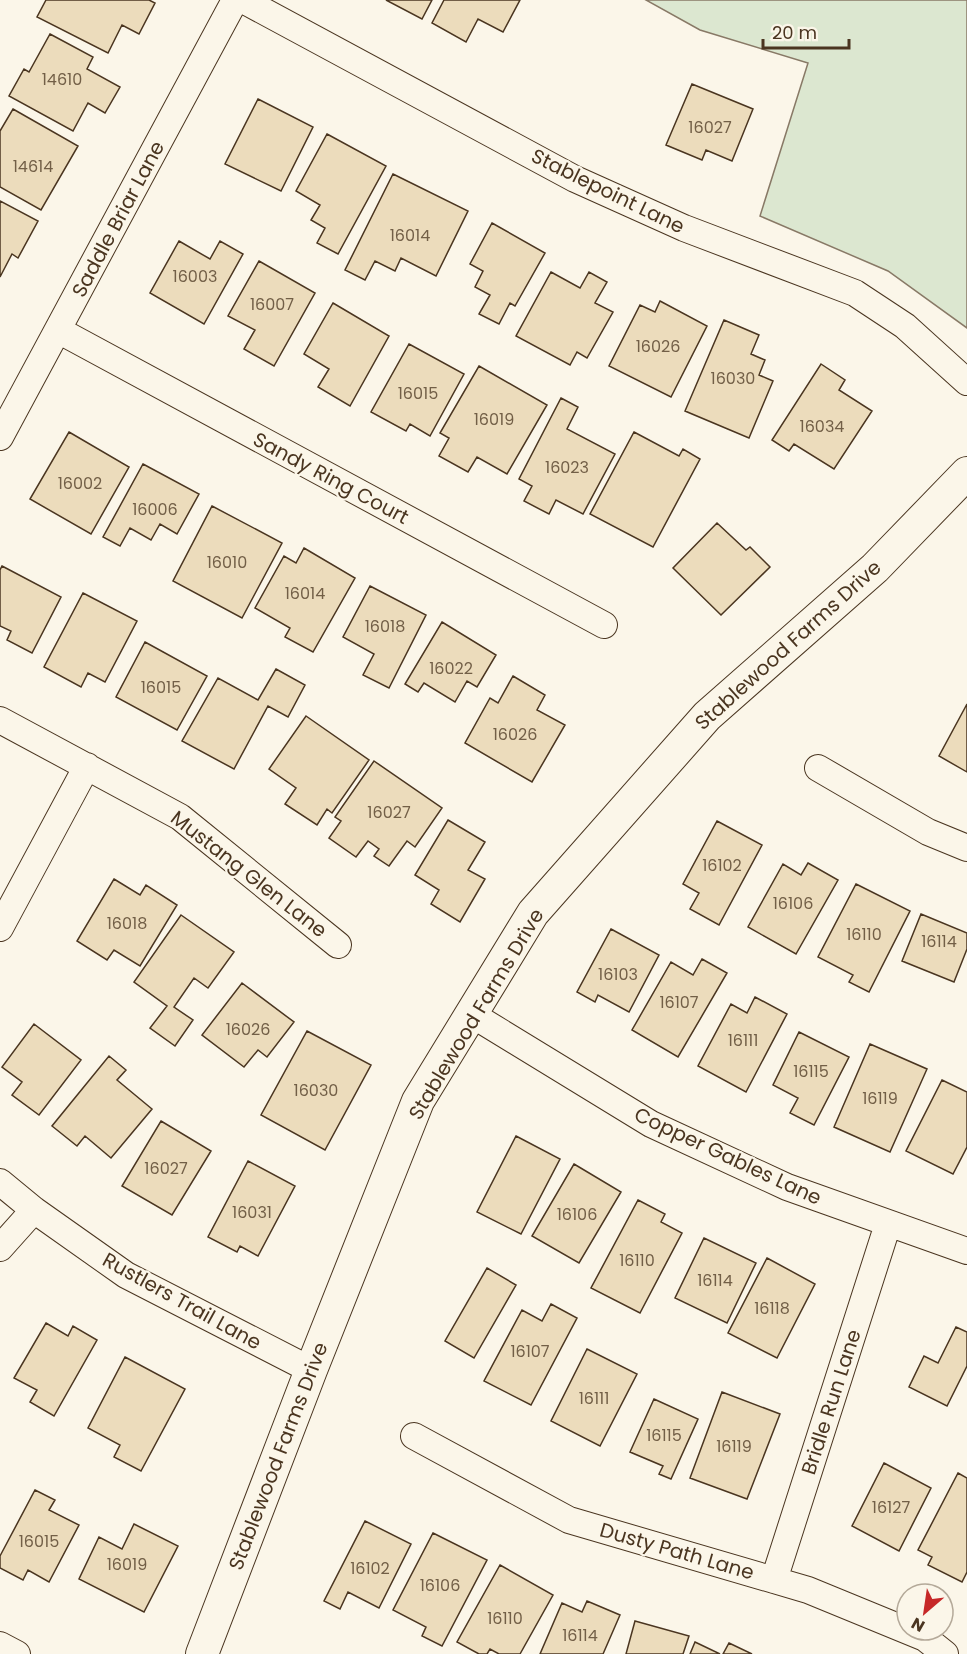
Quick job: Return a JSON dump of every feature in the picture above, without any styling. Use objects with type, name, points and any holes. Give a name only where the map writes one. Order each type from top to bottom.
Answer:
[{"type":"street","name":"Saddle Briar Lane","points":[[0,437],[235,0]]},
{"type":"street","name":"Stablepoint Lane","points":[[243,0],[575,179],[684,228],[855,292],[905,326],[967,382]]},
{"type":"street","name":"Sandy Ring Court","points":[[58,330],[604,625]]},
{"type":"street","name":"Stablewood Farms Drive","points":[[202,1654],[418,1101],[533,913],[707,716],[875,568],[967,473]]},
{"type":"street","name":"Mustang Glen Lane","points":[[0,720],[180,817],[338,945]]},
{"type":"street","points":[[0,928],[87,766]]},
{"type":"street","points":[[818,768],[928,832],[967,848]]},
{"type":"street","name":"Copper Gables Lane","points":[[471,1014],[651,1124],[787,1186],[967,1251]]},
{"type":"street","name":"Rustlers Trail Lane","points":[[0,1182],[34,1210],[126,1275],[311,1370]]},
{"type":"street","points":[[0,1248],[34,1210]]},
{"type":"street","name":"Bridle Run Lane","points":[[774,1580],[888,1224]]},
{"type":"street","name":"Dusty Path Lane","points":[[414,1436],[569,1520],[808,1590],[925,1638],[945,1654]]},
{"type":"street","points":[[0,1645],[17,1654]]},
{"type":"green space","points":[[646,0],[967,0],[967,328],[888,271],[760,216],[808,63],[700,30]]},
{"type":"building","points":[[46,0],[149,0],[155,3],[139,34],[122,25],[108,53],[37,17]]},
{"type":"building","points":[[386,0],[432,0],[422,19]]},
{"type":"building","points":[[444,0],[520,0],[503,32],[478,19],[466,42],[432,23]]},
{"type":"building","points":[[50,34],[93,57],[87,69],[120,87],[105,113],[88,103],[73,131],[9,96],[24,69],[29,72]]},
{"type":"building","points":[[692,84],[753,109],[732,161],[706,150],[702,160],[666,145]]},
{"type":"building","points":[[258,99],[313,127],[281,191],[225,164]]},
{"type":"building","points":[[13,109],[78,146],[41,210],[0,187],[0,131]]},
{"type":"building","points":[[327,134],[386,166],[338,254],[317,243],[325,228],[311,220],[320,205],[296,191]]},
{"type":"building","points":[[393,174],[468,211],[436,276],[401,258],[395,271],[375,261],[365,280],[345,270]]},
{"type":"building","points":[[0,201],[38,221],[18,258],[12,254],[0,277]]},
{"type":"building","points":[[492,223],[545,253],[515,306],[510,303],[499,324],[479,314],[490,295],[475,287],[483,271],[470,264]]},
{"type":"building","points":[[179,241],[210,259],[220,241],[243,254],[204,324],[150,293]]},
{"type":"building","points":[[259,261],[315,293],[274,366],[244,349],[255,330],[228,316]]},
{"type":"building","points":[[551,272],[580,288],[589,272],[607,282],[595,303],[613,312],[587,358],[577,352],[570,365],[516,336]]},
{"type":"building","points":[[660,301],[707,326],[671,397],[609,366],[640,305],[655,312]]},
{"type":"building","points":[[333,303],[389,336],[350,406],[318,387],[329,369],[304,354]]},
{"type":"building","points":[[724,320],[759,335],[751,354],[765,360],[759,375],[773,381],[749,438],[685,411]]},
{"type":"building","points":[[409,344],[464,374],[430,436],[410,424],[406,431],[371,412]]},
{"type":"building","points":[[821,364],[845,380],[839,390],[872,411],[834,469],[794,444],[789,451],[772,440]]},
{"type":"building","points":[[479,366],[547,405],[507,474],[477,457],[468,472],[439,456],[449,438],[440,433]]},
{"type":"building","points":[[561,398],[578,407],[567,429],[615,454],[583,514],[556,500],[549,514],[524,501],[532,486],[519,479]]},
{"type":"building","points":[[69,432],[129,467],[91,534],[30,499]]},
{"type":"building","points":[[634,432],[679,456],[683,449],[700,459],[653,547],[590,514]]},
{"type":"building","points":[[143,464],[199,494],[177,534],[160,524],[151,540],[130,528],[120,546],[103,537]]},
{"type":"building","points":[[212,506],[282,543],[242,618],[173,581]]},
{"type":"building","points":[[717,523],[746,550],[750,547],[770,567],[721,615],[673,568]]},
{"type":"building","points":[[304,548],[355,578],[313,652],[285,637],[290,628],[255,608],[284,556],[296,563]]},
{"type":"building","points":[[2,566],[61,597],[32,653],[7,640],[11,631],[0,626],[0,570]]},
{"type":"building","points":[[370,586],[426,615],[389,688],[363,675],[374,654],[343,637]]},
{"type":"building","points":[[83,593],[137,621],[105,682],[88,673],[81,687],[44,667]]},
{"type":"building","points":[[442,622],[496,655],[477,687],[467,681],[455,702],[424,683],[418,692],[405,684]]},
{"type":"building","points":[[145,642],[207,676],[177,730],[116,697]]},
{"type":"building","points":[[276,669],[305,685],[288,717],[268,706],[234,769],[182,741],[218,678],[258,700]]},
{"type":"building","points":[[513,676],[545,695],[537,710],[565,725],[532,782],[465,743],[490,698],[498,703]]},
{"type":"building","points":[[967,704],[967,772],[939,756]]},
{"type":"building","points":[[306,716],[369,760],[332,813],[327,809],[317,825],[285,804],[296,788],[269,769]]},
{"type":"building","points":[[374,761],[442,808],[415,847],[407,841],[389,866],[374,856],[379,849],[368,841],[356,857],[329,838],[341,821],[335,817]]},
{"type":"building","points":[[448,820],[485,842],[468,870],[485,879],[460,922],[431,904],[439,890],[415,875]]},
{"type":"building","points":[[717,821],[762,845],[719,925],[690,909],[699,893],[683,884]]},
{"type":"building","points":[[808,863],[838,880],[796,954],[748,927],[783,864],[801,875]]},
{"type":"building","points":[[114,879],[140,895],[146,885],[177,905],[140,966],[114,950],[107,960],[77,941]]},
{"type":"building","points":[[856,884],[910,911],[869,992],[849,982],[853,975],[818,957]]},
{"type":"building","points":[[921,914],[967,933],[967,949],[954,982],[902,961]]},
{"type":"building","points":[[181,915],[234,952],[208,988],[194,978],[174,1007],[193,1020],[175,1046],[150,1028],[167,1006],[134,982]]},
{"type":"building","points":[[611,929],[659,955],[629,1012],[598,995],[595,1002],[577,992]]},
{"type":"building","points":[[702,959],[727,973],[678,1057],[632,1030],[671,962],[693,975]]},
{"type":"building","points":[[242,983],[294,1022],[267,1057],[258,1050],[244,1067],[202,1035]]},
{"type":"building","points":[[755,997],[787,1014],[746,1092],[698,1066],[731,1004],[747,1013]]},
{"type":"building","points":[[34,1024],[81,1060],[39,1115],[12,1095],[22,1082],[2,1067]]},
{"type":"building","points":[[307,1031],[371,1065],[325,1150],[261,1115]]},
{"type":"building","points":[[799,1032],[849,1057],[814,1125],[790,1113],[798,1098],[773,1085]]},
{"type":"building","points":[[870,1044],[927,1069],[890,1152],[834,1127]]},
{"type":"building","points":[[109,1056],[126,1070],[117,1080],[152,1109],[111,1158],[85,1136],[77,1146],[52,1126]]},
{"type":"building","points":[[942,1080],[967,1092],[967,1147],[953,1174],[906,1151]]},
{"type":"building","points":[[161,1121],[211,1151],[172,1215],[122,1186]]},
{"type":"building","points":[[516,1136],[560,1159],[521,1234],[477,1212]]},
{"type":"building","points":[[248,1161],[295,1186],[258,1256],[240,1246],[237,1252],[208,1237]]},
{"type":"building","points":[[574,1164],[621,1192],[579,1263],[532,1236]]},
{"type":"building","points":[[638,1200],[665,1214],[661,1222],[682,1233],[640,1313],[591,1288]]},
{"type":"building","points":[[704,1238],[756,1263],[727,1323],[675,1298]]},
{"type":"building","points":[[767,1258],[815,1284],[777,1358],[728,1333]]},
{"type":"building","points":[[487,1268],[516,1285],[474,1358],[445,1341]]},
{"type":"building","points":[[551,1304],[577,1318],[531,1405],[484,1381],[522,1310],[542,1321]]},
{"type":"building","points":[[46,1323],[68,1336],[73,1326],[97,1340],[54,1416],[30,1402],[37,1390],[14,1378]]},
{"type":"building","points":[[956,1327],[967,1332],[967,1366],[947,1406],[909,1387],[924,1356],[938,1363]]},
{"type":"building","points":[[587,1349],[637,1374],[600,1446],[551,1421]]},
{"type":"building","points":[[125,1357],[185,1389],[141,1471],[114,1457],[120,1445],[88,1428]]},
{"type":"building","points":[[722,1392],[780,1414],[747,1499],[690,1478]]},
{"type":"building","points":[[654,1399],[698,1419],[671,1479],[659,1474],[663,1466],[630,1452]]},
{"type":"building","points":[[884,1463],[931,1488],[899,1551],[852,1526]]},
{"type":"building","points":[[958,1473],[967,1478],[967,1572],[962,1582],[928,1565],[932,1557],[918,1550]]},
{"type":"building","points":[[35,1490],[55,1500],[49,1510],[79,1525],[49,1582],[28,1570],[23,1580],[0,1568],[0,1556]]},
{"type":"building","points":[[365,1521],[411,1544],[379,1608],[348,1592],[340,1609],[324,1601]]},
{"type":"building","points":[[134,1524],[178,1546],[144,1612],[79,1579],[99,1537],[122,1549]]},
{"type":"building","points":[[433,1533],[487,1560],[442,1646],[422,1636],[426,1627],[393,1610]]},
{"type":"building","points":[[500,1565],[553,1595],[520,1654],[499,1654],[490,1649],[487,1654],[479,1654],[457,1642]]},
{"type":"building","points":[[587,1601],[620,1615],[603,1654],[540,1654],[562,1603],[582,1612]]},
{"type":"building","points":[[635,1621],[689,1636],[683,1654],[626,1654]]},
{"type":"building","points":[[695,1642],[720,1654],[690,1654]]},
{"type":"building","points":[[729,1643],[752,1654],[723,1654]]}]
